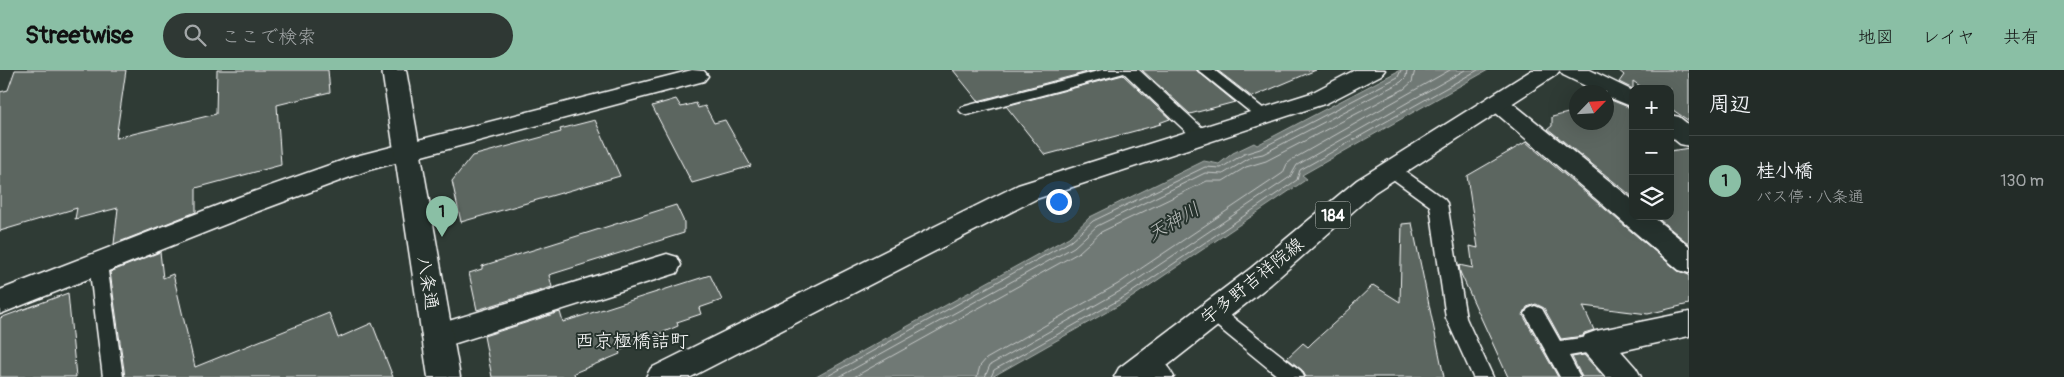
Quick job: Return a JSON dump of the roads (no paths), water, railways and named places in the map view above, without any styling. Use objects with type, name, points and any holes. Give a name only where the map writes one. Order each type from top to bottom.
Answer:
[{"type":"street","name":"八条通","points":[[394,70],[444,377]]},
{"type":"street","name":"宇多野吉祥院線","points":[[1148,372],[1214,312],[1261,276],[1366,186],[1548,70]]},
{"type":"street","points":[[1571,70],[1629,98]]},
{"type":"street","points":[[662,377],[1026,192],[1320,98],[1366,71]]},
{"type":"street","points":[[0,302],[249,204],[361,163],[696,76]]},
{"type":"street","points":[[1497,102],[1629,213]]},
{"type":"street","points":[[1674,126],[1689,138]]},
{"type":"street","points":[[1638,220],[1689,262]]},
{"type":"street","points":[[437,337],[667,265]]},
{"type":"street","points":[[1625,377],[1596,344],[1689,324]]},
{"type":"lane","points":[[967,110],[1119,70]]},
{"type":"lane","points":[[1130,70],[1202,137]]},
{"type":"lane","points":[[1205,70],[1265,116]]},
{"type":"lane","points":[[1392,170],[1438,203],[1456,318],[1483,377]]},
{"type":"lane","points":[[98,264],[113,377]]},
{"type":"lane","points":[[1214,312],[1294,377]]},
{"type":"lane","points":[[1535,314],[1570,377]]},
{"type":"lane","points":[[1556,350],[1596,344]]},
{"type":"water","name":"天神川","points":[[1400,70],[1488,70],[1302,175],[1307,179],[1128,300],[992,377],[816,377],[1069,237],[1090,217],[1204,161],[1219,164],[1233,153],[1254,143],[1257,145]]},
{"type":"place","name":"桂小橋","points":[[442,237]]},
{"type":"district","name":"西京極橋詰町","points":[[632,340]]}]
